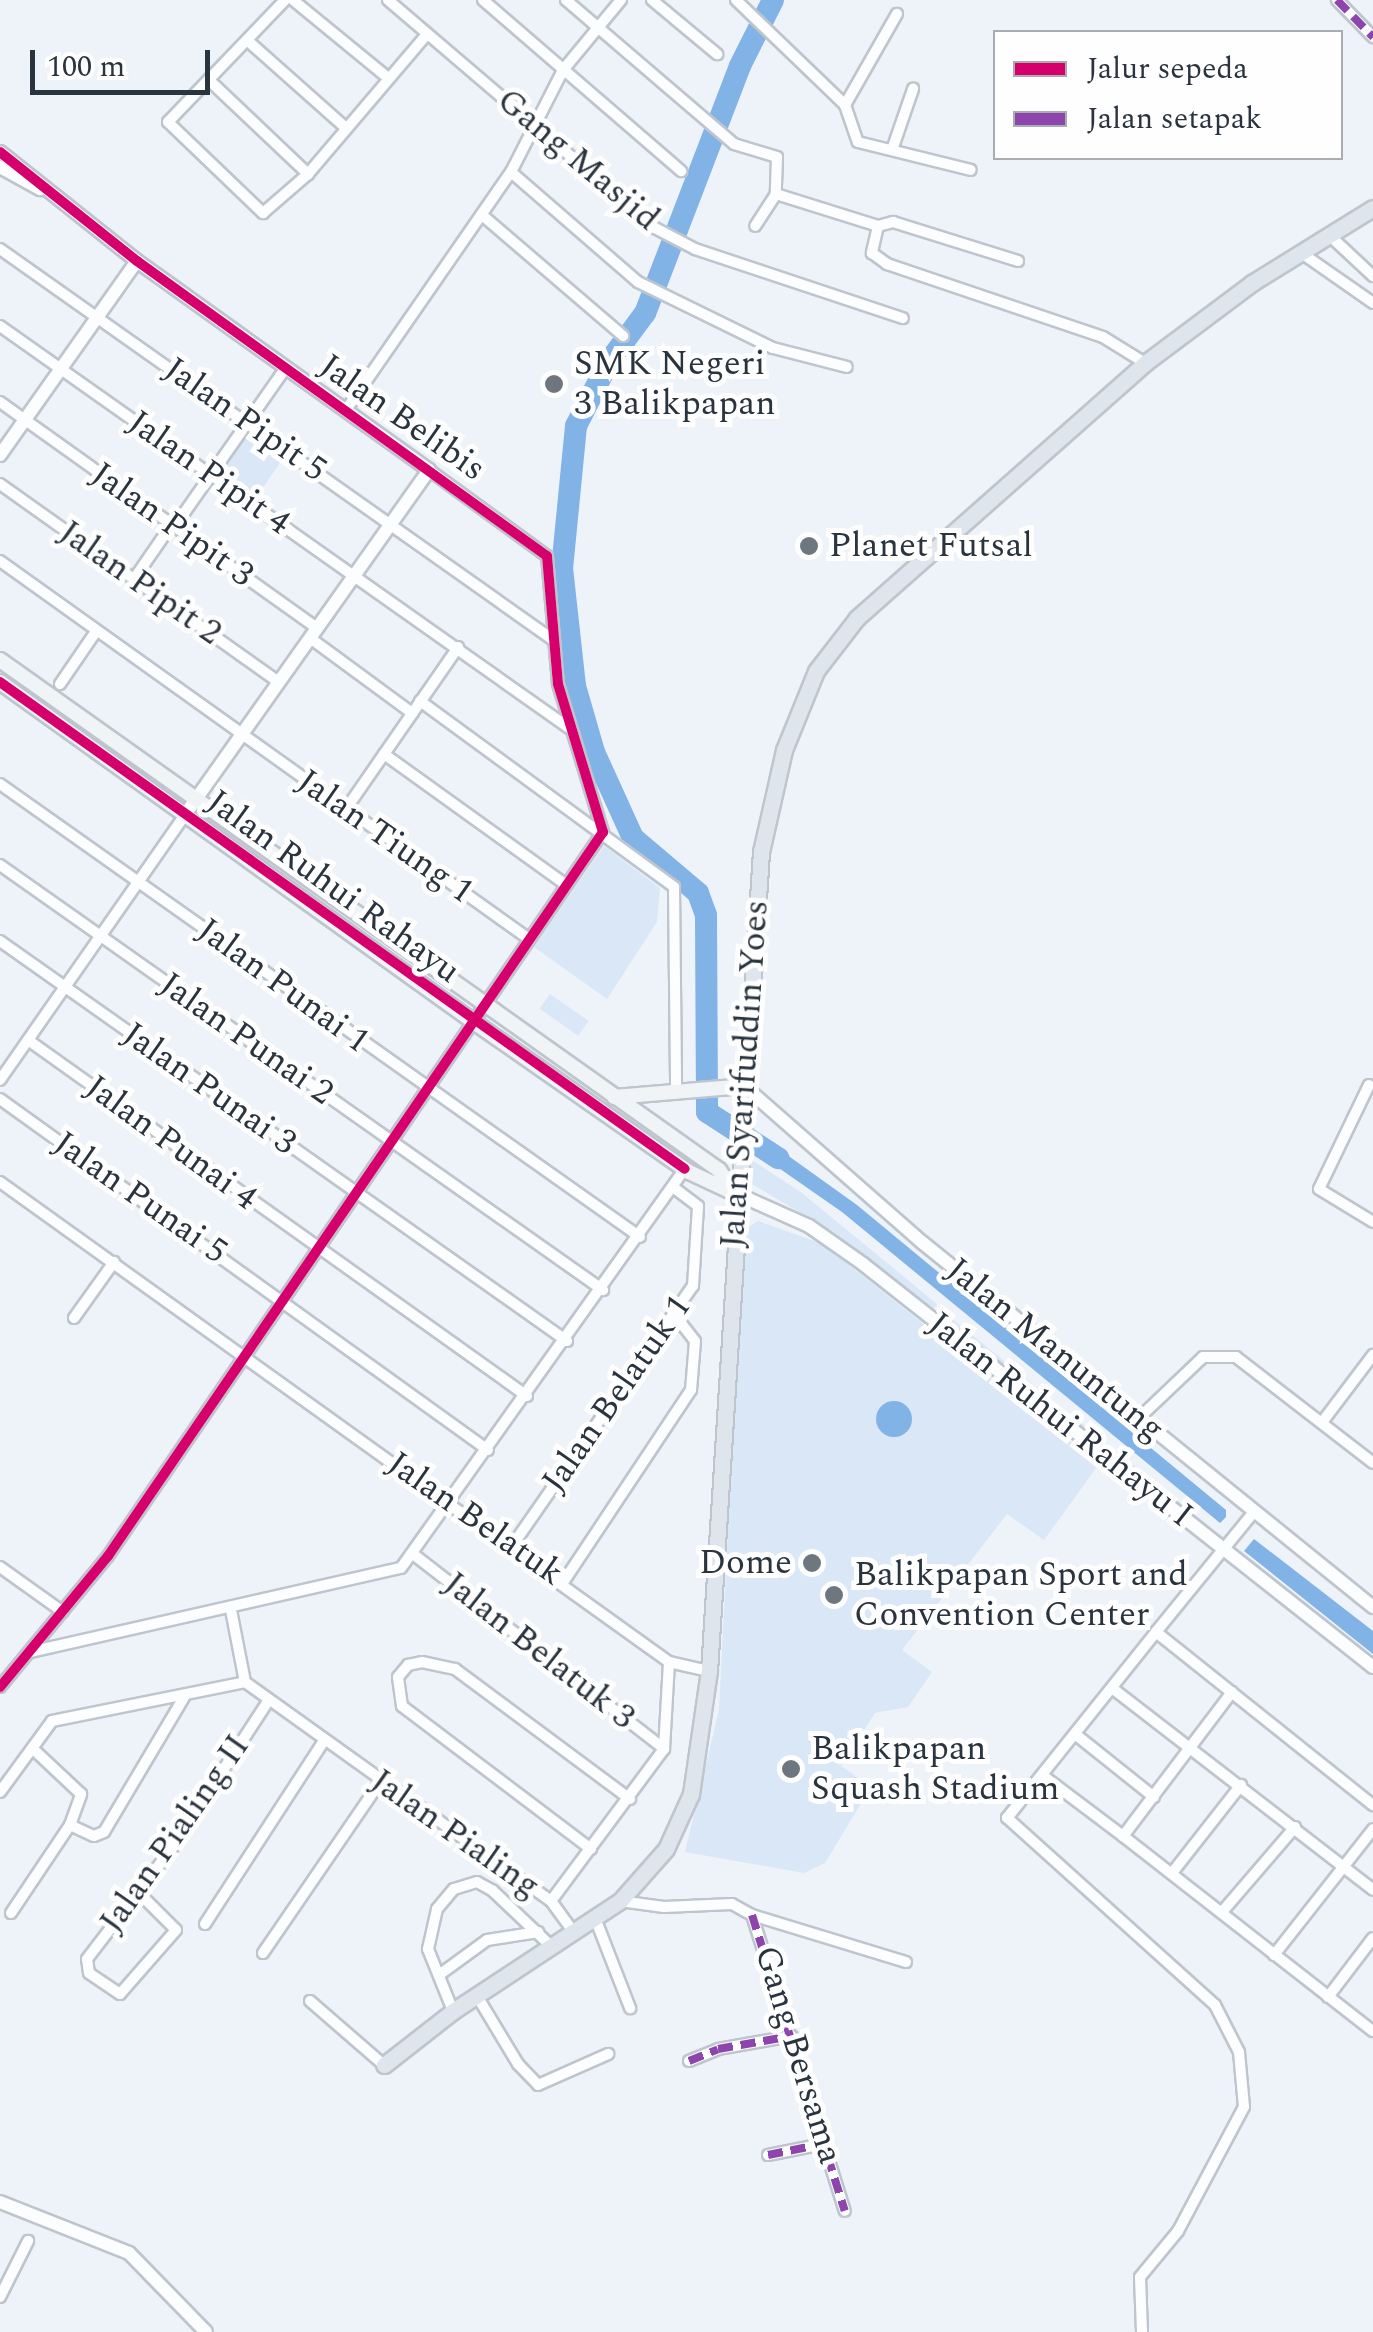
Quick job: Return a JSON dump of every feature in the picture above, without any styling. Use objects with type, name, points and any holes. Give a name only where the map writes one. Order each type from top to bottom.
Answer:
[{"type":"highway","name":"Jalan Syarifuddin Yoes","points":[[384,2065],[453,2011],[620,1901],[652,1868],[684,1819],[703,1747],[741,1115],[735,1087],[766,817],[816,671],[856,618],[1146,363],[1300,252],[1373,208]]},
{"type":"main road","name":"Jalan Ruhui Rahayu","points":[[0,660],[198,796],[719,1170],[735,1193]]},
{"type":"main road","name":"Jalan Ruhui Rahayu","points":[[0,682],[684,1169],[735,1193]]},
{"type":"main road","points":[[614,1097],[735,1087]]},
{"type":"street","points":[[285,0],[211,82],[178,109],[169,128],[264,213],[308,174],[427,34]]},
{"type":"street","points":[[293,0],[387,77]]},
{"type":"street","name":"Gang Masjid","points":[[388,0],[655,228],[695,249],[903,318]]},
{"type":"street","points":[[483,0],[681,170]]},
{"type":"street","points":[[566,0],[734,144],[777,158],[776,194],[754,226]]},
{"type":"street","points":[[346,410],[511,172],[563,70],[621,0]]},
{"type":"street","points":[[652,0],[717,54]]},
{"type":"street","points":[[736,0],[844,105],[858,142],[971,170]]},
{"type":"street","points":[[1337,0],[1373,37]]},
{"type":"street","points":[[844,105],[897,14]]},
{"type":"street","points":[[248,41],[346,128]]},
{"type":"street","points":[[211,82],[308,174]]},
{"type":"street","points":[[892,150],[912,89]]},
{"type":"street","name":"Jalan Belibis","points":[[0,152],[42,190],[136,262],[546,556],[552,638],[568,728],[603,832]]},
{"type":"street","name":"Jalan Belibis","points":[[0,167],[42,190]]},
{"type":"street","points":[[511,172],[638,282],[773,348],[847,367]]},
{"type":"street","points":[[776,194],[878,226],[893,222],[1018,261]]},
{"type":"street","points":[[482,215],[623,336]]},
{"type":"street","points":[[878,226],[872,254],[887,264],[1103,337],[1146,363]]},
{"type":"street","points":[[1328,234],[1373,276]]},
{"type":"street","name":"Jalan Pipit 5","points":[[0,249],[552,638]]},
{"type":"street","points":[[1300,252],[1373,303]]},
{"type":"street","points":[[0,455],[136,262]]},
{"type":"street","name":"Jalan Pipit 4","points":[[0,326],[568,728]]},
{"type":"street","points":[[134,579],[285,369]]},
{"type":"street","name":"Jalan Pipit 3","points":[[0,402],[174,525],[412,714]]},
{"type":"street","points":[[0,1080],[430,470]]},
{"type":"street","name":"Jalan Pipit 2","points":[[0,484],[279,682]]},
{"type":"street","name":"Jalan Tiung 1","points":[[0,561],[529,938]]},
{"type":"street","points":[[60,684],[96,630]]},
{"type":"street","points":[[346,808],[458,647]]},
{"type":"street","points":[[420,701],[662,875],[678,897],[684,1092]]},
{"type":"street","points":[[384,754],[566,884]]},
{"type":"street","name":"Jalan Punai 1","points":[[0,784],[640,1237]]},
{"type":"street","points":[[0,1687],[63,1612],[244,1356],[314,1246],[428,1090],[462,1040],[470,1020],[603,832]]},
{"type":"street","name":"Jalan Punai 2","points":[[0,865],[603,1290]]},
{"type":"street","points":[[0,958],[4,944]]},
{"type":"street","name":"Jalan Punai 3","points":[[4,944],[567,1340]]},
{"type":"street","name":"Jalan Punai 4","points":[[28,1040],[527,1396]]},
{"type":"street","points":[[1369,1085],[1319,1188],[1373,1222]]},
{"type":"street","name":"Jalan Manuntung","points":[[735,1087],[1139,1418],[1250,1518],[1373,1608]]},
{"type":"street","name":"Jalan Punai 5","points":[[0,1099],[488,1450]]},
{"type":"street","points":[[30,1652],[388,1574],[413,1554],[452,1503],[684,1169]]},
{"type":"street","name":"Jalan Belatuk","points":[[0,1182],[564,1581],[670,1662],[709,1671]]},
{"type":"street","name":"Jalan Belatuk 1","points":[[512,1546],[674,1314],[698,1272],[698,1206],[673,1187]]},
{"type":"street","name":"Jalan Ruhui Rahayu I","points":[[735,1193],[809,1226],[851,1255],[1230,1546],[1373,1667]]},
{"type":"street","points":[[74,1318],[114,1262]]},
{"type":"street","points":[[564,1581],[691,1390],[695,1342],[674,1314]]},
{"type":"street","points":[[1323,1422],[1373,1355]]},
{"type":"street","points":[[1139,1418],[1203,1357],[1236,1357],[1373,1462]]},
{"type":"street","points":[[1142,2332],[1140,2276],[1178,2231],[1234,2134],[1244,2107],[1244,2076],[1229,2026],[1214,2004],[1007,1818],[1250,1518]]},
{"type":"street","name":"Jalan Belatuk 3","points":[[413,1554],[664,1749]]},
{"type":"street","points":[[0,1568],[63,1612]]},
{"type":"street","points":[[0,1792],[52,1721],[245,1682],[231,1610]]},
{"type":"street","points":[[1156,1632],[1373,1805]]},
{"type":"street","points":[[592,1849],[402,1706],[398,1677],[408,1665],[422,1662],[455,1669],[630,1798]]},
{"type":"street","points":[[664,1749],[670,1662]]},
{"type":"street","name":"Jalan Pialing","points":[[245,1682],[323,1742],[551,1901],[664,1749]]},
{"type":"street","points":[[1112,1688],[1192,1746],[1373,1890]]},
{"type":"street","points":[[1123,1836],[1232,1692]]},
{"type":"street","points":[[70,1825],[94,1836],[104,1832],[184,1696]]},
{"type":"street","name":"Jalan Pialing II","points":[[138,1893],[170,1918],[174,1936],[126,1994],[115,1992],[85,1967],[268,1702]]},
{"type":"street","points":[[1075,1734],[1154,1796]]},
{"type":"street","points":[[204,1924],[323,1742]]},
{"type":"street","points":[[11,1913],[70,1825],[79,1787],[32,1748]]},
{"type":"street","points":[[1042,1775],[1373,2031]]},
{"type":"street","points":[[263,1953],[380,1782]]},
{"type":"street","points":[[1172,1872],[1242,1785]]},
{"type":"street","points":[[1222,1912],[1294,1827]]},
{"type":"street","points":[[1274,1954],[1373,1829]]},
{"type":"street","points":[[453,2011],[428,1949],[437,1909],[462,1884],[477,1882],[493,1891],[553,1948]]},
{"type":"street","points":[[551,1901],[575,1934]]},
{"type":"street","name":"Gang Bersama","points":[[620,1901],[732,1904],[752,1915],[845,2212]]},
{"type":"street","points":[[752,1915],[906,1962]]},
{"type":"street","points":[[595,1918],[630,2008]]},
{"type":"street","points":[[439,1975],[488,1940],[538,1932]]},
{"type":"street","points":[[1328,1997],[1373,1938]]},
{"type":"street","points":[[477,1996],[518,2064],[538,2085],[608,2054]]},
{"type":"street","points":[[310,2001],[384,2065]]},
{"type":"street","points":[[689,2061],[718,2048],[792,2036]]},
{"type":"street","points":[[768,2155],[823,2144]]},
{"type":"street","points":[[0,2202],[129,2253],[206,2332]]},
{"type":"street","points":[[0,2297],[28,2241]]},
{"type":"shaded area","points":[[243,434],[282,461],[255,499],[216,473]]},
{"type":"shaded area","points":[[604,846],[660,888],[657,922],[607,999],[534,947]]},
{"type":"shaded area","points":[[550,994],[589,1021],[578,1036],[540,1009]]},
{"type":"shaded area","points":[[744,1155],[802,1193],[937,1304],[930,1314],[821,1225],[745,1180]]},
{"type":"shaded area","name":"Balikpapan Sport and Convention Center","points":[[758,1221],[823,1244],[1099,1464],[1044,1540],[1007,1514],[902,1650],[932,1672],[908,1707],[875,1713],[841,1766],[871,1787],[825,1863],[804,1873],[685,1852],[719,1710],[743,1231]]},
{"type":"shaded area","points":[[941,1310],[1210,1527],[1205,1534],[935,1318]]},
{"type":"water","points":[[783,1152],[857,1205],[1226,1510],[1226,1517],[1220,1523],[842,1212],[773,1164]]},
{"type":"water","points":[[894,1401],[907,1406],[912,1419],[907,1432],[894,1437],[881,1432],[876,1419],[881,1406]]},
{"type":"water","points":[[1254,1539],[1373,1631],[1373,1654],[1244,1551]]},
{"type":"waterway","points":[[773,0],[740,66],[645,313],[608,363],[576,426],[562,568],[575,686],[594,752],[633,838],[698,893],[706,915],[707,1112],[778,1158]]},
{"type":"marked path","points":[[1337,0],[1373,37]]},
{"type":"marked path","points":[[752,1915],[845,2211]]},
{"type":"marked path","points":[[689,2061],[718,2049],[792,2036]]},
{"type":"marked path","points":[[768,2155],[823,2144]]},
{"type":"cycle path","points":[[0,152],[137,261],[547,556],[558,684],[603,832],[108,1556],[0,1687]]},
{"type":"cycle path","points":[[0,682],[685,1169]]},
{"type":"place","name":"SMK Negeri 3 Balikpapan","points":[[554,384]]},
{"type":"place","name":"Planet Futsal","points":[[809,546]]},
{"type":"place","name":"Dome","points":[[812,1563]]},
{"type":"place","name":"Balikpapan Sport and Convention Center","points":[[834,1595]]},
{"type":"place","name":"Balikpapan Squash Stadium","points":[[791,1769]]}]
